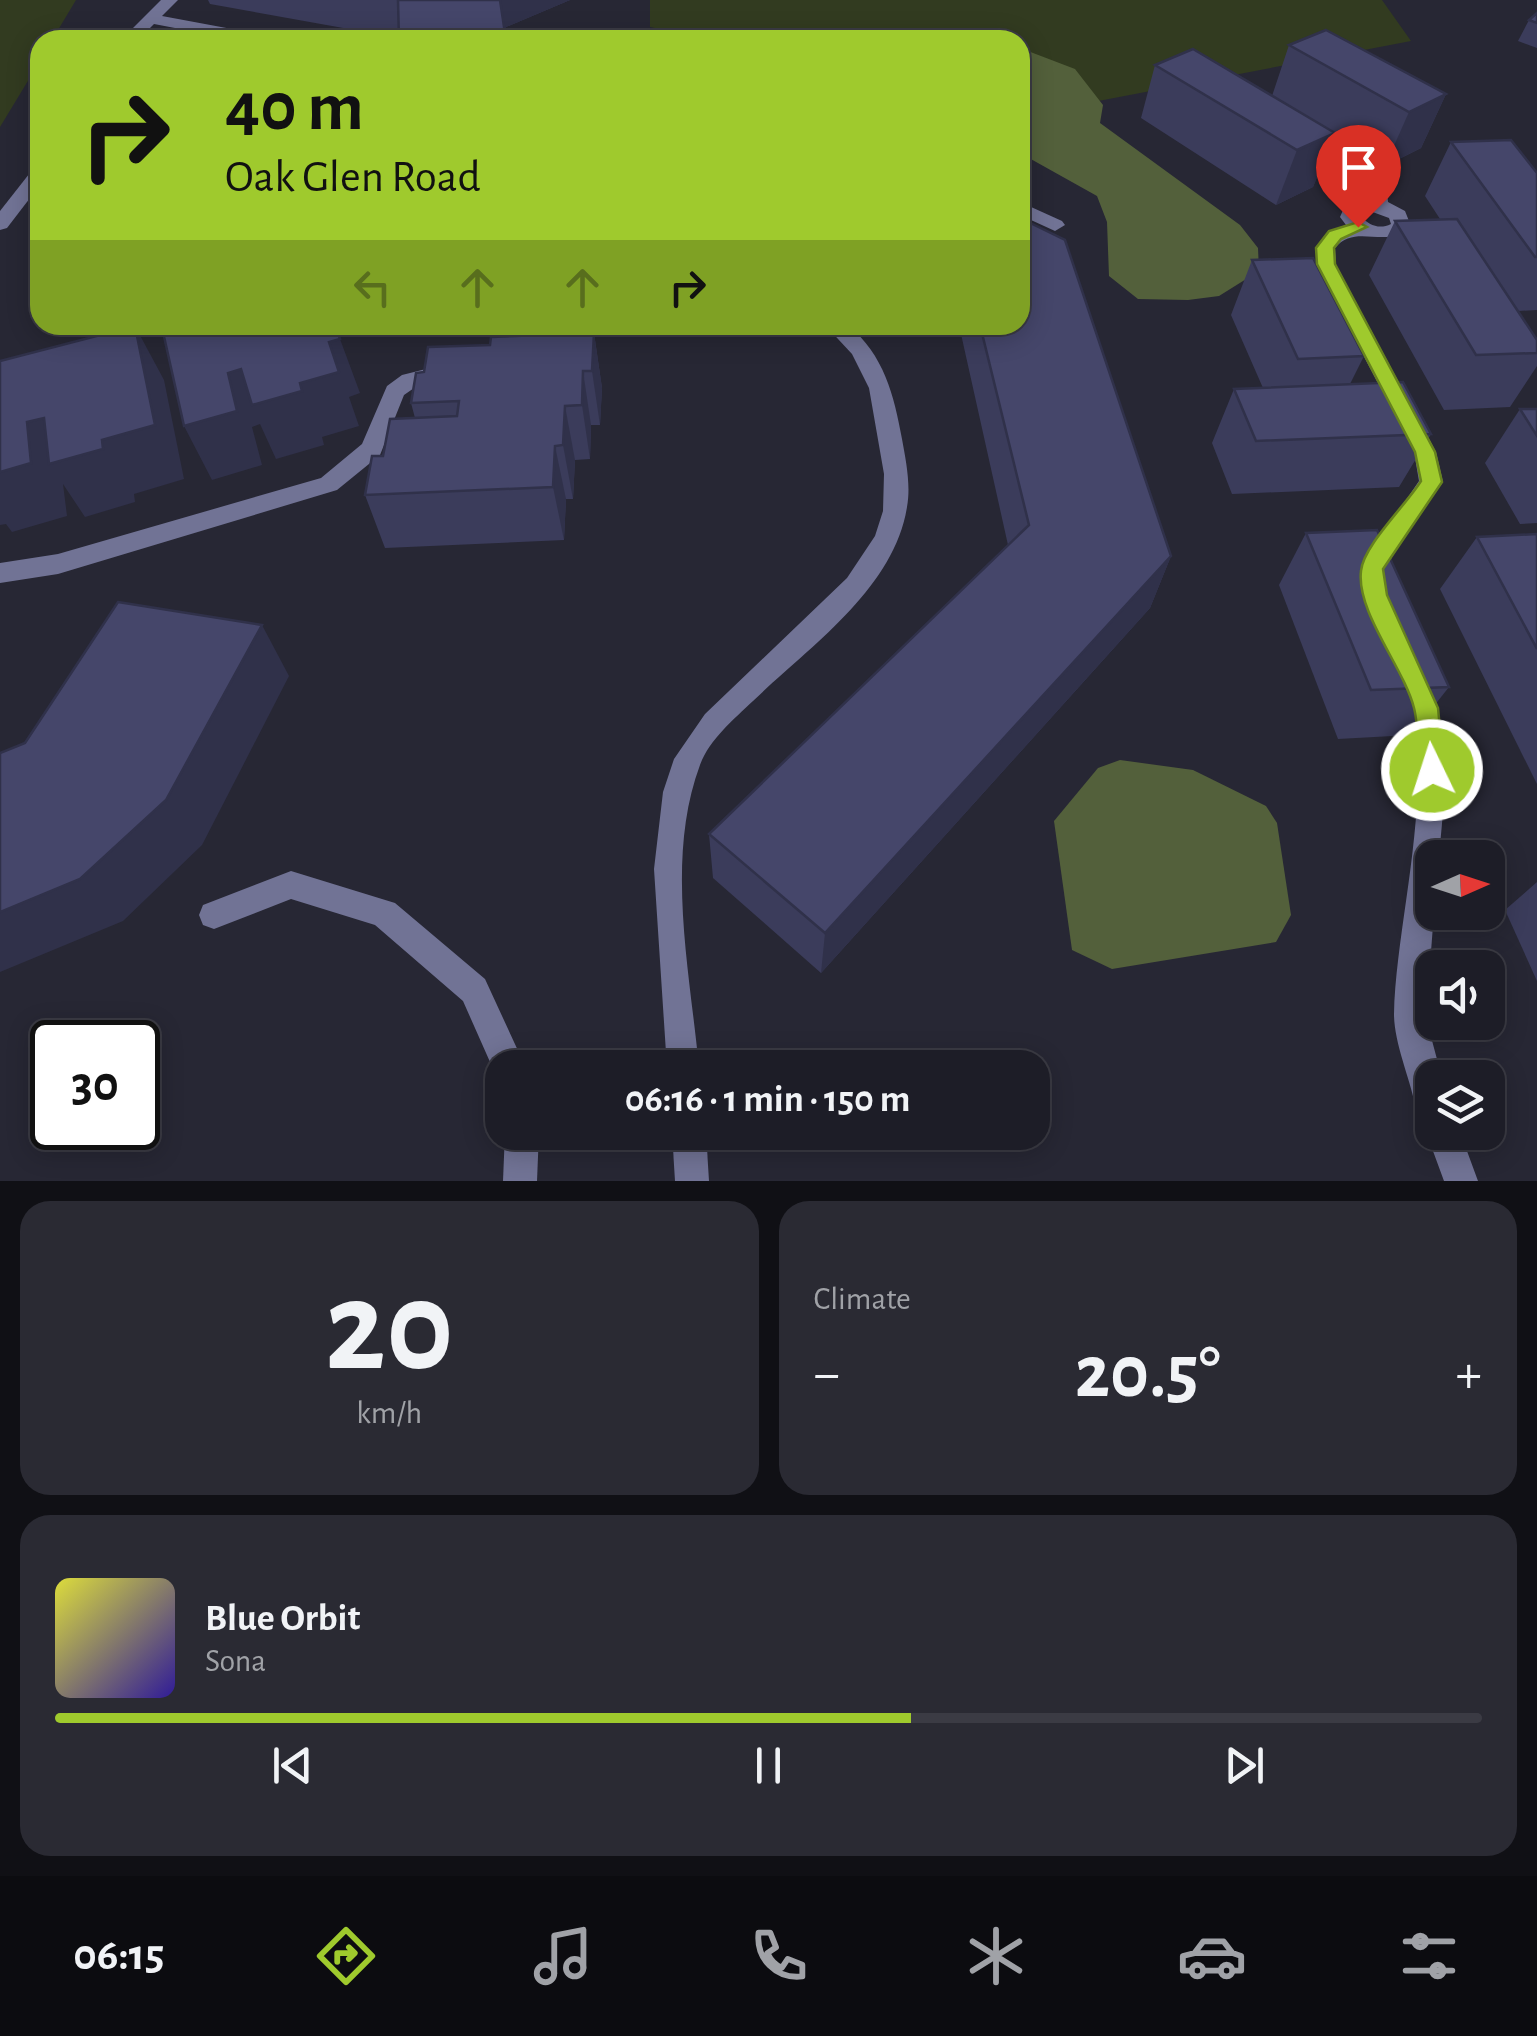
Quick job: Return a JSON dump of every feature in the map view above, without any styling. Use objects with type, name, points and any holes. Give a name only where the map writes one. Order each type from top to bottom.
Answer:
[{"type":"street","points":[[138,30],[170,0]]},
{"type":"street","points":[[150,19],[210,30]]},
{"type":"street","points":[[1284,123],[1367,173],[1379,184],[1378,206]]},
{"type":"street","points":[[0,224],[30,185]]},
{"type":"street","points":[[1378,206],[1398,216],[1401,226],[1392,233],[1375,234],[1358,227],[1350,217],[1353,208],[1378,206]]},
{"type":"street","points":[[1030,213],[1055,225]]},
{"type":"street","points":[[1358,227],[1335,235],[1325,248],[1326,264],[1425,452],[1431,482],[1410,516],[1383,546],[1372,569],[1375,595]]},
{"type":"street","points":[[504,358],[537,350],[559,335]]},
{"type":"street","points":[[683,1050],[669,883],[675,797],[690,756],[715,720],[862,578],[885,544],[895,513],[897,482],[887,414],[873,364],[848,335]]},
{"type":"street","points":[[0,573],[58,564],[328,484],[372,449],[395,391],[410,380],[470,366]]},
{"type":"street","points":[[1404,660],[1426,708],[1432,739],[1410,1018],[1421,1060]]},
{"type":"street","points":[[214,915],[291,885],[384,913],[474,990],[502,1050]]},
{"type":"street","points":[[520,1181],[521,1150]]},
{"type":"street","points":[[690,1150],[692,1181]]},
{"type":"street","points":[[1450,1150],[1461,1181]]},
{"type":"shaded area","points":[[0,0],[76,0],[58,30],[30,30],[30,78],[0,127]]},
{"type":"shaded area","points":[[650,0],[1382,0],[1411,41],[1041,112],[1030,110],[1030,30],[650,27]]},
{"type":"shaded area","points":[[1030,52],[1075,69],[1103,105],[1100,123],[1240,225],[1258,248],[1259,271],[1219,296],[1138,299],[1109,276],[1107,222],[1097,196],[1030,159]]},
{"type":"shaded area","points":[[1120,760],[1193,770],[1266,806],[1277,823],[1291,915],[1276,942],[1112,969],[1072,950],[1054,821],[1098,768]]},
{"type":"building","points":[[398,0],[500,0],[504,30],[399,30]]},
{"type":"building","points":[[1326,30],[1446,94],[1409,112],[1289,45]]},
{"type":"building","points":[[1193,49],[1335,133],[1297,150],[1155,65]]},
{"type":"building","points":[[1511,140],[1537,173],[1537,257],[1451,142]]},
{"type":"building","points":[[1457,219],[1537,340],[1537,353],[1476,355],[1395,221]]},
{"type":"building","points":[[1030,223],[1065,240],[1171,556],[825,933],[709,834],[1029,525],[982,335],[1030,335]]},
{"type":"building","points":[[1313,258],[1364,356],[1298,359],[1252,260]]},
{"type":"building","points":[[100,335],[137,335],[155,425],[102,440],[103,449],[49,464],[44,418],[27,422],[31,463],[0,472],[0,361]]},
{"type":"building","points":[[164,335],[339,335],[340,339],[329,342],[339,372],[300,383],[302,391],[252,405],[241,369],[228,373],[237,411],[184,426]]},
{"type":"building","points":[[594,335],[592,371],[583,371],[582,405],[565,406],[563,445],[555,446],[553,487],[365,495],[372,456],[383,456],[390,419],[457,416],[459,401],[411,403],[416,373],[424,372],[428,347],[490,345],[491,337]]},
{"type":"building","points":[[1403,382],[1431,434],[1256,441],[1234,389]]},
{"type":"building","points":[[1520,409],[1537,409],[1537,436]]},
{"type":"building","points":[[1377,530],[1449,687],[1371,690],[1306,533]]},
{"type":"building","points":[[1537,534],[1537,649],[1477,537]]},
{"type":"building","points":[[118,602],[262,625],[166,800],[80,879],[0,912],[0,753],[25,743]]},
{"type":"route","points":[[1358,227],[1335,235],[1325,248],[1326,264],[1425,452],[1431,482],[1410,516],[1383,546],[1372,569],[1375,595],[1426,708],[1432,770]]}]
